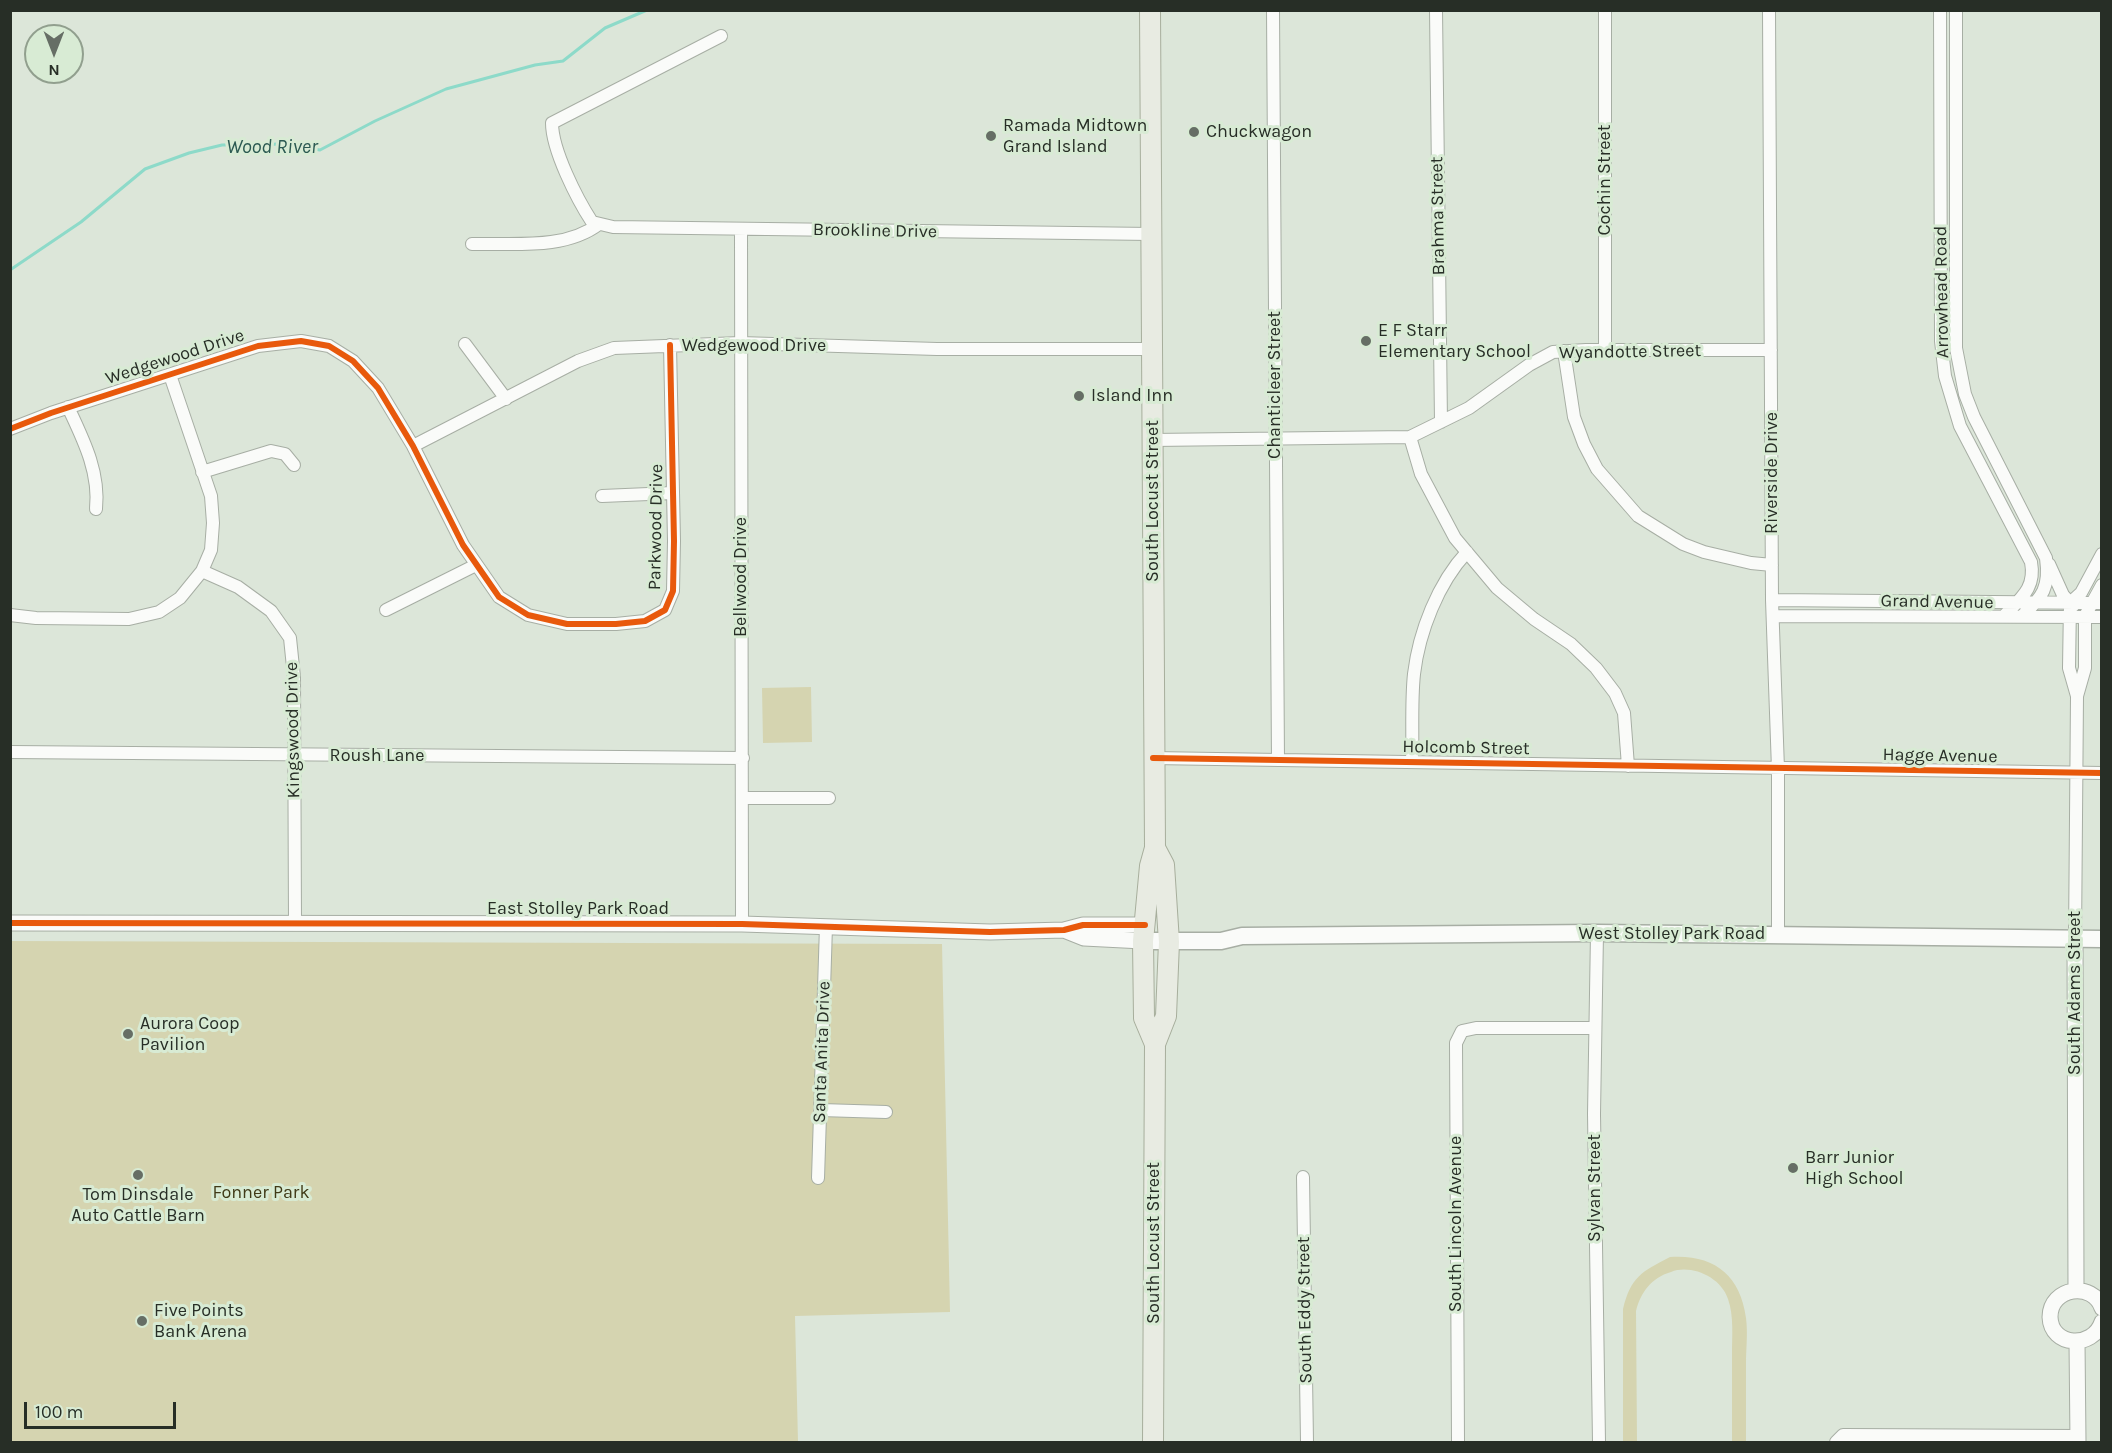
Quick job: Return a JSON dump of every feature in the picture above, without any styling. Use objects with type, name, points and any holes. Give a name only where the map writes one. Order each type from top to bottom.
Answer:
[{"type":"main road","name":"South Locust Street","points":[[1150,10],[1155,848],[1150,866],[1144,933],[1144,1018],[1155,1044]]},
{"type":"main road","name":"South Locust Street","points":[[1152,1443],[1155,1044],[1166,1016],[1168,936],[1164,865],[1155,848]]},
{"type":"main road","name":"West Stolley Park Road","points":[[1144,933],[1221,941],[1242,936],[1597,933],[2102,939]]},
{"type":"street","name":"Chanticleer Street","points":[[1273,10],[1278,760]]},
{"type":"street","name":"Brahma Street","points":[[1436,10],[1441,422]]},
{"type":"street","name":"Cochin Street","points":[[1605,10],[1605,350]]},
{"type":"street","name":"Riverside Drive","points":[[1769,10],[1772,600],[1778,769],[1778,935]]},
{"type":"street","name":"Arrowhead Road","points":[[1940,10],[1941,341],[1945,376],[1960,426],[2031,562],[2033,574],[2028,590],[2004,616]]},
{"type":"street","name":"Arrowhead Road","points":[[1956,10],[1956,348],[1960,371],[1974,417],[2046,558],[2069,610],[2085,616]]},
{"type":"street","points":[[599,224],[592,222],[579,202],[552,135],[552,123],[721,36]]},
{"type":"street","name":"Brookline Drive","points":[[599,224],[613,227],[1151,234]]},
{"type":"street","points":[[472,244],[570,239],[588,233],[599,224]]},
{"type":"street","name":"Bellwood Drive","points":[[741,229],[742,924]]},
{"type":"street","name":"Wedgewood Drive","points":[[10,429],[68,407],[258,346],[301,341],[329,346],[353,361],[378,388],[413,446],[578,361],[614,348],[740,344],[937,349],[1152,349]]},
{"type":"street","points":[[465,344],[506,399]]},
{"type":"street","name":"Parkwood Drive","points":[[413,446],[463,545],[499,597],[528,615],[567,624],[616,624],[645,621],[665,610],[673,591],[670,345]]},
{"type":"street","name":"Wyandotte Street","points":[[1152,440],[1410,437],[1469,408],[1529,365],[1553,352],[1771,350]]},
{"type":"street","points":[[1564,351],[1574,417],[1584,444],[1597,469],[1638,516],[1683,544],[1704,552],[1751,563],[1772,565]]},
{"type":"street","points":[[10,615],[36,618],[129,619],[159,612],[180,598],[202,571],[211,550],[213,523],[210,496],[170,375]]},
{"type":"street","points":[[68,407],[89,452],[98,493],[96,509]]},
{"type":"street","points":[[1410,437],[1421,474],[1455,538],[1497,588],[1534,619],[1571,644],[1596,668],[1615,693],[1624,713],[1629,766]]},
{"type":"street","points":[[202,472],[271,451],[285,454],[294,465]]},
{"type":"street","points":[[602,496],[672,493]]},
{"type":"street","points":[[1412,762],[1414,673],[1423,632],[1441,591],[1458,562],[1467,552]]},
{"type":"street","points":[[2077,696],[2069,668],[2069,610],[2102,554]]},
{"type":"street","points":[[2022,616],[2036,604],[2046,584],[2048,574],[2046,558]]},
{"type":"street","points":[[386,610],[476,565]]},
{"type":"street","name":"Kingswood Drive","points":[[202,571],[238,587],[271,611],[290,638],[294,677],[296,755],[295,923]]},
{"type":"street","points":[[2077,696],[2085,668],[2085,616],[2097,603],[2102,585]]},
{"type":"street","name":"Grand Avenue","points":[[1772,600],[2017,603],[2069,610]]},
{"type":"street","name":"Grand Avenue","points":[[1773,616],[2022,616],[2069,610],[2097,603]]},
{"type":"street","points":[[2085,616],[2102,616]]},
{"type":"street","name":"South Adams Street","points":[[2076,1290],[2077,696]]},
{"type":"street","name":"Roush Lane","points":[[10,752],[743,758]]},
{"type":"street","name":"Holcomb Street","points":[[1153,758],[1778,769]]},
{"type":"street","name":"Hagge Avenue","points":[[1778,769],[2102,773]]},
{"type":"street","points":[[742,798],[830,798]]},
{"type":"street","name":"East Stolley Park Road","points":[[10,923],[742,924],[990,932],[1064,930],[1083,924],[1144,933]]},
{"type":"street","name":"Santa Anita Drive","points":[[818,1178],[826,926]]},
{"type":"street","name":"Sylvan Street","points":[[1597,933],[1595,1238],[1599,1443]]},
{"type":"street","name":"South Lincoln Avenue","points":[[1458,1443],[1456,1043],[1462,1031],[1485,1028],[1595,1029]]},
{"type":"street","points":[[821,1110],[886,1112]]},
{"type":"street","name":"South Eddy Street","points":[[1303,1177],[1307,1443]]},
{"type":"street","points":[[2102,1308],[2097,1298],[2091,1293],[2067,1291],[2059,1296],[2050,1316],[2054,1331],[2059,1336],[2077,1342],[2089,1339],[2102,1322]]},
{"type":"street","points":[[1836,1443],[1844,1435],[2078,1439],[2077,1342]]},
{"type":"green space","points":[[811,687],[812,742],[763,743],[762,688]]},
{"type":"green space","name":"Fonner Park","points":[[11,941],[942,944],[950,1312],[795,1316],[798,1442],[11,1442]]},
{"type":"green space","points":[[1670,1257],[1699,1259],[1711,1263],[1722,1270],[1738,1289],[1747,1324],[1746,1442],[1732,1442],[1732,1326],[1728,1299],[1719,1284],[1704,1274],[1679,1270],[1652,1282],[1638,1304],[1636,1311],[1637,1442],[1623,1442],[1623,1309],[1634,1282],[1644,1272]]},
{"type":"waterway","name":"Wood River","points":[[10,270],[81,222],[145,169],[189,153],[222,145],[281,144],[320,150],[375,121],[446,89],[535,65],[563,61],[605,28],[647,10]]},
{"type":"cycle path","points":[[10,429],[51,413],[258,346],[301,341],[329,346],[353,361],[378,388],[413,446],[463,545],[499,597],[528,615],[567,624],[616,624],[645,621],[665,610],[673,591],[670,345]]},
{"type":"cycle path","points":[[1153,758],[2102,773]]},
{"type":"cycle path","points":[[10,923],[742,924],[990,932],[1064,930],[1083,925],[1145,925]]},
{"type":"place","name":"Chuckwagon","points":[[1194,132]]},
{"type":"place","name":"Ramada Midtown Grand Island","points":[[991,136]]},
{"type":"place","name":"E F Starr Elementary School","points":[[1366,341]]},
{"type":"place","name":"Island Inn","points":[[1079,396]]},
{"type":"place","name":"Aurora Coop Pavilion","points":[[128,1034]]},
{"type":"place","name":"Barr Junior High School","points":[[1793,1168]]},
{"type":"place","name":"Tom Dinsdale Auto Cattle Barn","points":[[138,1175]]},
{"type":"place","name":"Five Points Bank Arena","points":[[142,1321]]}]
